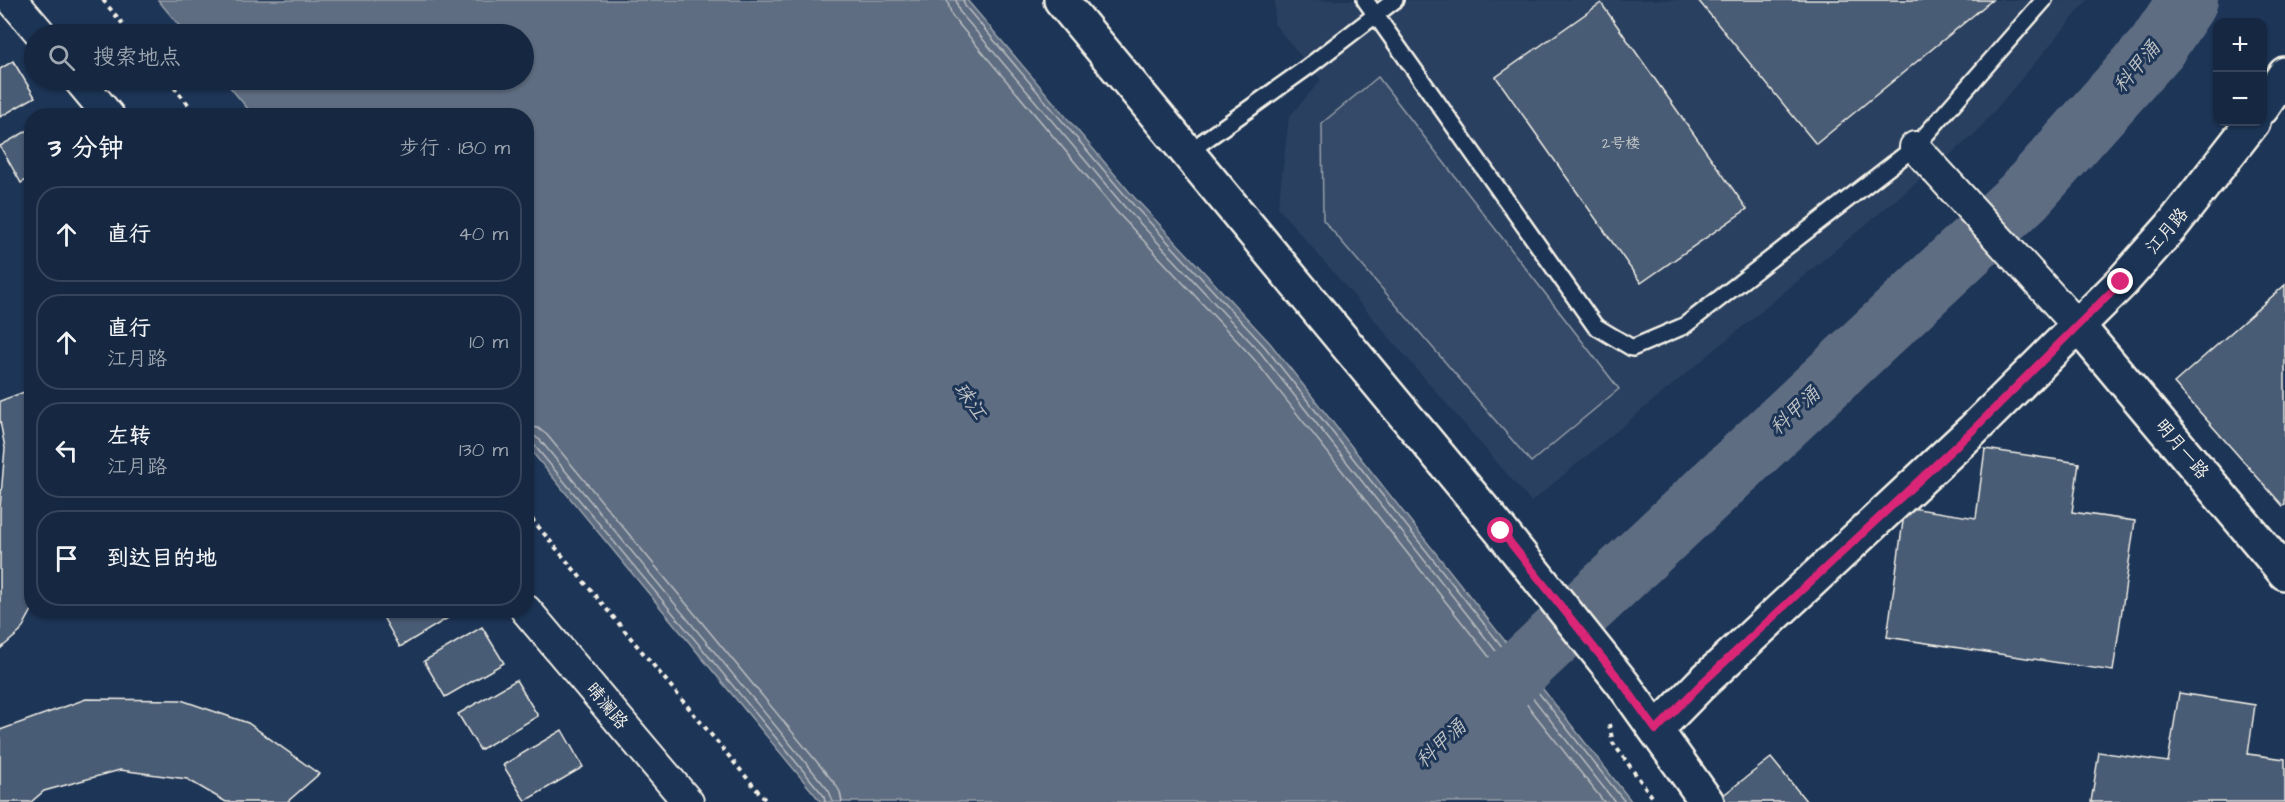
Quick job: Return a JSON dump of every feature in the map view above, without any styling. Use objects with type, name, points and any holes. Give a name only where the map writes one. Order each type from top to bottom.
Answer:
[{"type":"street","points":[[12,0],[32,24]]},
{"type":"street","points":[[1061,0],[1501,531],[1623,684],[1707,802]]},
{"type":"street","points":[[2267,101],[2285,74]]},
{"type":"street","points":[[87,90],[102,108]]},
{"type":"street","name":"江月路","points":[[1656,730],[1701,684],[1973,430],[2078,326],[2171,227],[2250,126]]},
{"type":"street","points":[[1915,147],[2078,326]]},
{"type":"street","name":"明月一路","points":[[2078,326],[2285,573]]},
{"type":"street","name":"晴澜路","points":[[532,618],[673,798]]},
{"type":"lane","points":[[1365,0],[1595,326],[1632,348],[1684,326],[1915,147],[2044,0]]},
{"type":"lane","points":[[1187,153],[1395,0]]},
{"type":"path","points":[[102,0],[122,24]]},
{"type":"path","points":[[176,90],[191,108]]},
{"type":"path","points":[[534,522],[767,802]]},
{"type":"shaded area","points":[[1275,0],[2088,0],[1974,135],[1531,502],[1278,208],[1289,117],[1321,80],[1274,24]]},
{"type":"shaded area","points":[[1378,77],[1619,389],[1531,462],[1323,220],[1322,123]]},
{"type":"water","name":"珠江","points":[[158,0],[967,0],[1133,196],[1270,343],[1632,802],[821,802],[534,454],[534,108],[247,108],[232,90],[534,90],[534,24],[178,24]]},
{"type":"building","points":[[1698,0],[1992,0],[1816,144]]},
{"type":"building","points":[[1601,3],[1747,209],[1641,283],[1496,77]]},
{"type":"building","points":[[13,61],[24,79],[24,90],[31,90],[35,97],[0,117],[0,69]]},
{"type":"building","points":[[24,132],[24,181],[21,183],[0,146]]},
{"type":"building","points":[[2285,285],[2285,505],[2283,506],[2174,383]]},
{"type":"building","points":[[24,392],[24,618],[28,618],[20,632],[0,649],[0,508],[5,448],[0,421],[0,401]]},
{"type":"building","points":[[1985,449],[2079,463],[2072,512],[2135,521],[2113,671],[1887,637],[1905,507],[1976,518]]},
{"type":"building","points":[[384,618],[448,618],[400,647]]},
{"type":"building","points":[[482,627],[504,663],[445,697],[424,661]]},
{"type":"building","points":[[516,680],[538,716],[480,750],[458,714]]},
{"type":"building","points":[[2179,693],[2255,705],[2248,754],[2285,759],[2285,802],[2091,802],[2099,752],[2168,762]]},
{"type":"building","points":[[86,699],[181,700],[248,723],[319,774],[287,802],[226,802],[187,779],[120,770],[44,791],[31,802],[0,802],[0,730]]},
{"type":"building","points":[[562,730],[583,767],[525,801],[503,765]]},
{"type":"building","points":[[1771,758],[1807,802],[1727,802],[1722,796]]},
{"type":"waterway","name":"科甲涌","points":[[1379,802],[2024,196],[2156,48],[2188,0]]},
{"type":"route","points":[[1501,531],[1623,684],[1656,730],[1701,684],[1973,430],[2121,282]]}]
